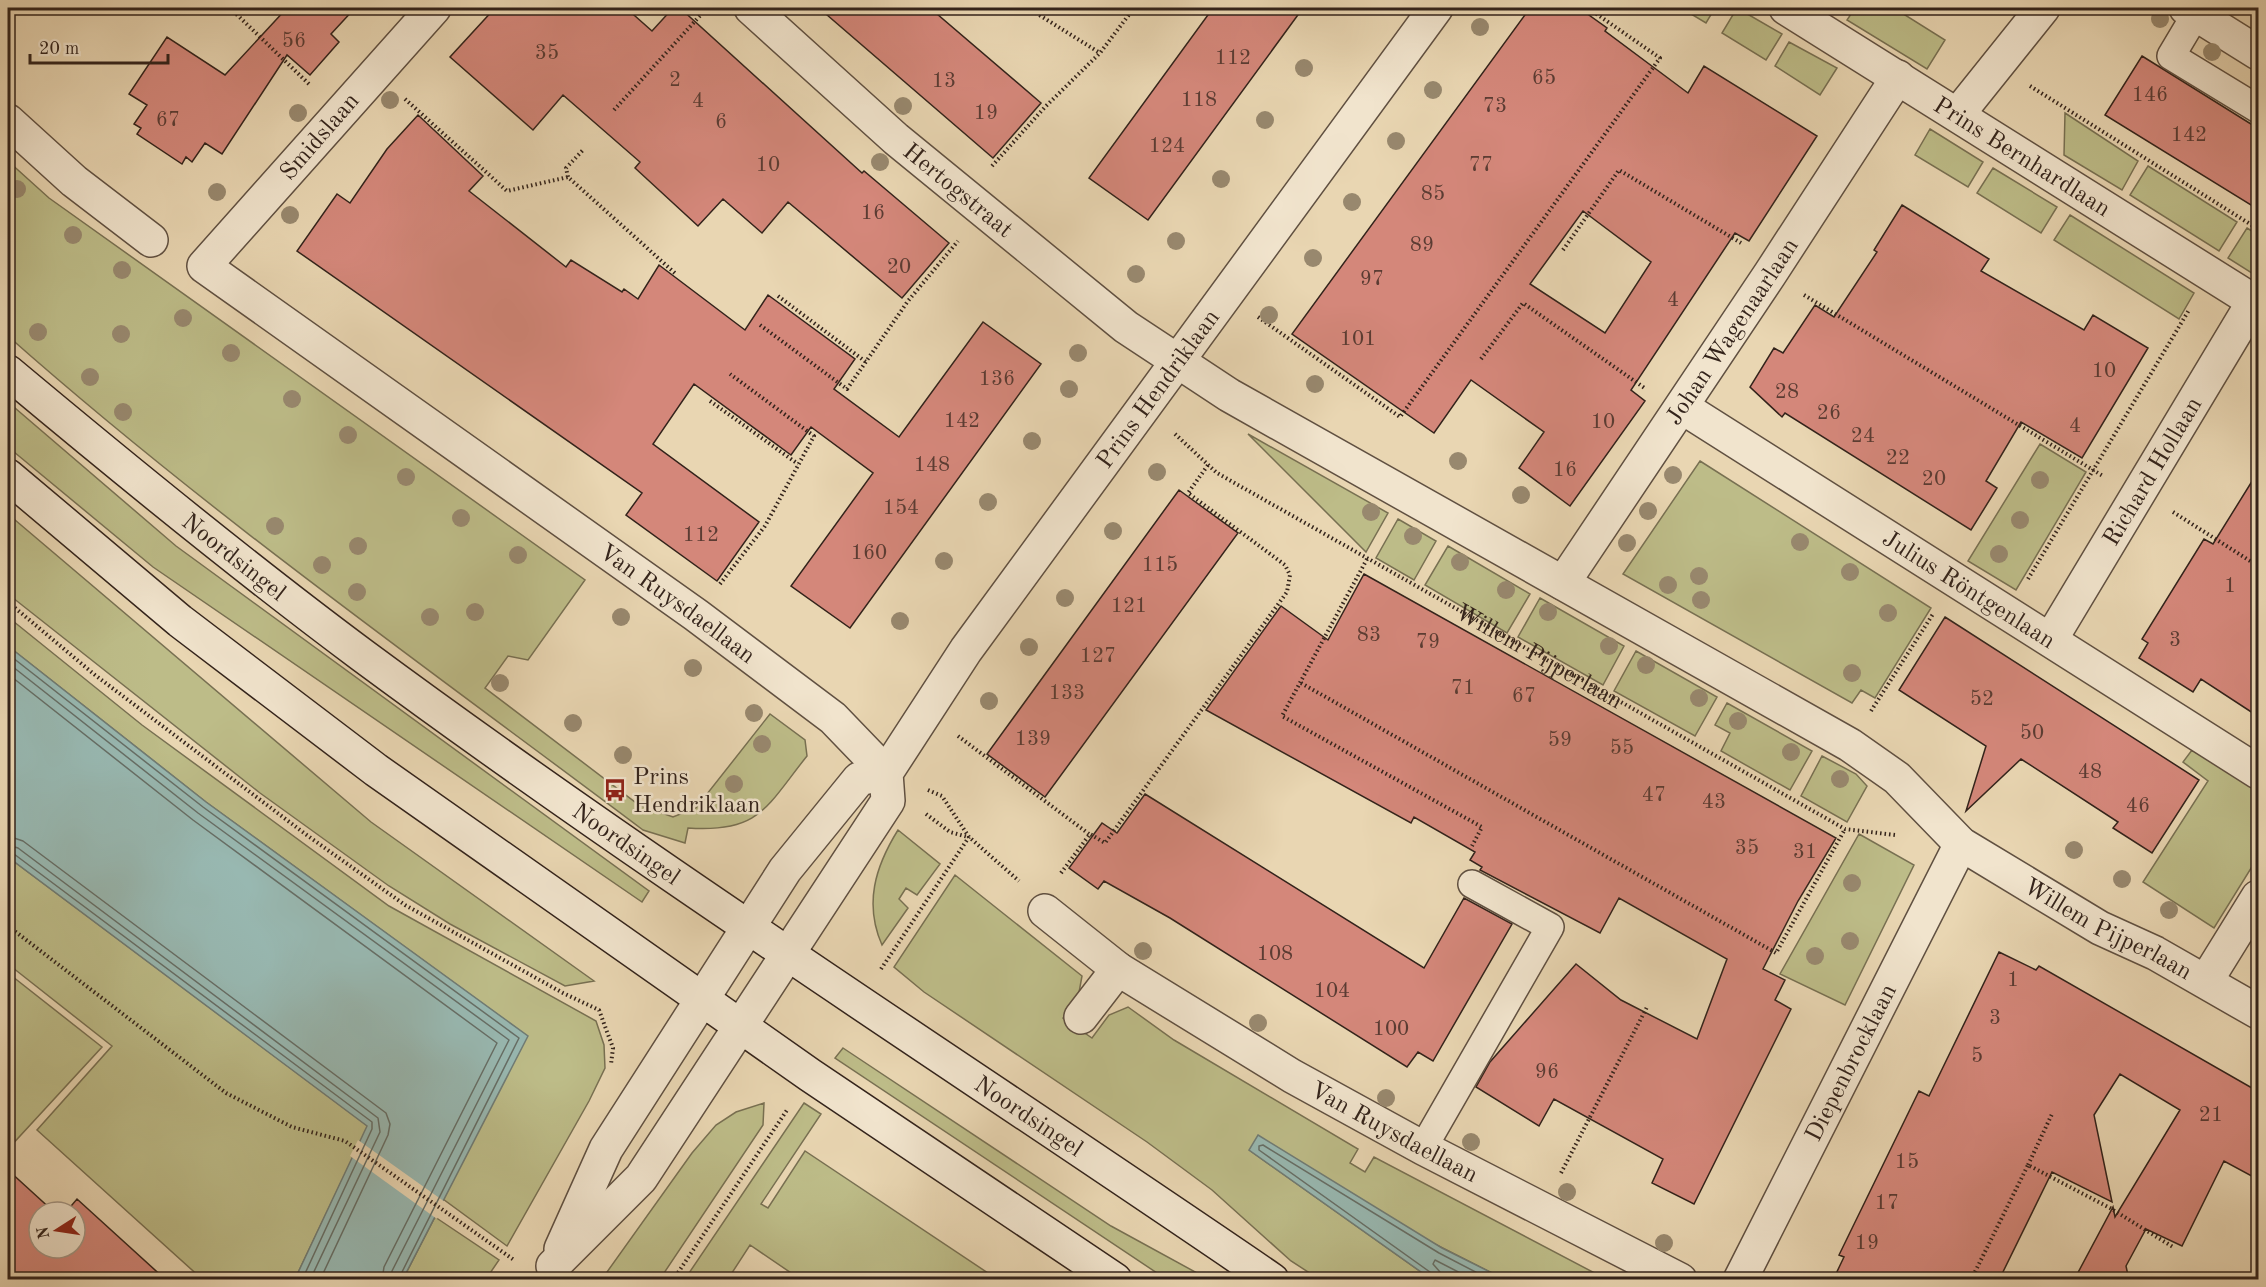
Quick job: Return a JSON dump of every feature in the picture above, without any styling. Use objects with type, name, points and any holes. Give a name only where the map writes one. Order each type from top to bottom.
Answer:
[{"type":"street","name":"Smidslaan","points":[[204,266],[434,8]]},
{"type":"street","name":"Hertogstraat","points":[[751,8],[896,139],[1126,327],[1177,360]]},
{"type":"street","name":"Prins Hendriklaan","points":[[886,773],[966,650],[1436,8]]},
{"type":"street","name":"Prins Bernhardlaan","points":[[1786,8],[2256,302]]},
{"type":"street","points":[[1958,114],[2043,8]]},
{"type":"street","points":[[2191,11],[2259,53]]},
{"type":"street","name":"Johan Wagenaarlaan","points":[[1563,583],[1774,269],[1898,77]]},
{"type":"street","points":[[8,121],[74,181],[151,240]]},
{"type":"street","name":"Van Ruysdaellaan","points":[[204,266],[696,615],[833,718],[886,773]]},
{"type":"street","name":"Richard Hollaan","points":[[2051,639],[2256,302]]},
{"type":"street","name":"Willem Pijperlaan","points":[[1177,360],[1229,395],[1850,745],[1897,778],[1961,844],[2100,928],[2206,981],[2259,1012]]},
{"type":"street","name":"Noordsingel","points":[[8,372],[145,486],[362,655],[597,822],[787,953],[1272,1280]]},
{"type":"street","name":"Julius Röntgenlaan","points":[[1682,407],[2259,772]]},
{"type":"street","points":[[8,476],[180,621],[376,770],[810,1075],[1115,1280]]},
{"type":"street","points":[[886,773],[888,801],[739,1025],[641,1178],[539,1270],[606,1149],[784,870],[859,779],[886,773]]},
{"type":"street","name":"Diepenbrocklaan","points":[[1740,1280],[1961,844]]},
{"type":"street","points":[[2206,981],[2259,897]]},
{"type":"street","name":"Van Ruysdaellaan","points":[[1043,906],[1118,969],[1292,1076],[1423,1148],[1680,1280]]},
{"type":"street","points":[[1081,1017],[1118,969]]},
{"type":"lane","points":[[2191,11],[2171,56],[2259,109]]},
{"type":"lane","points":[[1423,1148],[1550,927],[1472,884]]},
{"type":"path","points":[[230,8],[339,113]]},
{"type":"path","points":[[614,110],[707,8]]},
{"type":"path","points":[[1028,8],[1100,53]]},
{"type":"path","points":[[760,325],[847,389],[974,203],[1045,107],[1100,53],[1134,8]]},
{"type":"path","points":[[1225,294],[1400,417],[1660,57],[1588,8]]},
{"type":"path","points":[[1997,66],[2259,229]]},
{"type":"path","points":[[376,72],[507,191],[568,177]]},
{"type":"path","points":[[583,150],[567,168],[568,177],[676,274]]},
{"type":"path","points":[[1563,250],[1619,170],[2116,485],[2141,492],[2259,566]]},
{"type":"path","points":[[2007,613],[2211,274]]},
{"type":"path","points":[[778,296],[866,362]]},
{"type":"path","points":[[1481,359],[1523,303],[1651,393],[1682,407]]},
{"type":"path","points":[[696,615],[765,526],[814,436],[730,374]]},
{"type":"path","points":[[710,401],[798,464]]},
{"type":"path","name":"Willem Pijperlaan","points":[[1144,404],[1217,473],[1845,829],[1961,844]]},
{"type":"path","points":[[926,713],[1105,843],[1287,592],[1290,575],[1285,565],[1188,494],[1208,465]]},
{"type":"path","points":[[1367,559],[1282,716],[1482,827],[1466,860],[1472,884]]},
{"type":"path","points":[[1850,745],[1954,580]]},
{"type":"path","points":[[8,602],[113,689],[308,836],[405,905],[563,993],[599,1010],[613,1048]]},
{"type":"path","points":[[1301,683],[1776,953],[1845,829]]},
{"type":"path","points":[[886,773],[942,796],[969,837],[1043,906],[1090,834]]},
{"type":"path","points":[[859,1002],[969,837]]},
{"type":"path","points":[[8,926],[226,1093],[292,1127],[345,1141],[462,1226],[539,1270]]},
{"type":"path","points":[[1542,1208],[1647,1007]]},
{"type":"path","points":[[673,1280],[810,1075]]},
{"type":"path","points":[[1971,1280],[2052,1114]]},
{"type":"path","points":[[2028,1165],[2110,1208],[2173,1247]]},
{"type":"shaded area","points":[[1681,8],[1715,8],[1706,23]]},
{"type":"shaded area","points":[[1737,8],[1782,34],[1766,60],[1722,33]]},
{"type":"shaded area","points":[[1855,8],[1894,8],[1945,40],[1927,69],[1847,20]]},
{"type":"shaded area","points":[[1789,42],[1837,68],[1820,95],[1775,66]]},
{"type":"shaded area","points":[[2065,113],[2138,161],[2122,190],[2064,155]]},
{"type":"shaded area","points":[[1930,129],[1983,162],[1968,187],[1915,155]]},
{"type":"shaded area","points":[[8,161],[49,198],[585,580],[528,660],[508,656],[485,688],[639,805],[673,817],[696,808],[770,714],[805,740],[807,756],[770,803],[746,821],[731,826],[688,828],[685,843],[643,830],[241,528],[84,402],[8,336]]},
{"type":"shaded area","points":[[2148,166],[2237,222],[2219,251],[2130,195]]},
{"type":"shaded area","points":[[1993,168],[2057,207],[2041,233],[1977,193]]},
{"type":"shaded area","points":[[2070,215],[2194,293],[2179,319],[2054,240]]},
{"type":"shaded area","points":[[2247,228],[2258,235],[2258,277],[2228,258]]},
{"type":"shaded area","points":[[8,402],[176,546],[649,891],[642,902],[153,567],[8,447]]},
{"type":"shaded area","points":[[1248,434],[1388,513],[1366,552]]},
{"type":"shaded area","points":[[2040,444],[2086,472],[2016,590],[1968,561]]},
{"type":"shaded area","points":[[1700,461],[1931,608],[1875,698],[1861,690],[1852,703],[1623,574]]},
{"type":"shaded area","points":[[8,514],[371,822],[594,981],[565,986],[450,924],[389,886],[260,793],[8,594]]},
{"type":"shaded area","points":[[1398,519],[1436,541],[1414,580],[1376,558]]},
{"type":"shaded area","points":[[1448,546],[1530,594],[1507,633],[1425,585]]},
{"type":"shaded area","points":[[1540,598],[1624,646],[1603,685],[1518,637]]},
{"type":"shaded area","points":[[8,617],[142,725],[389,906],[596,1021],[604,1045],[605,1068],[589,1101],[507,1246],[443,1199],[527,1036],[206,802],[8,646]]},
{"type":"shaded area","points":[[1636,651],[1717,697],[1695,736],[1614,691]]},
{"type":"shaded area","points":[[1727,703],[1812,751],[1790,790],[1721,751],[1730,733],[1715,725]]},
{"type":"shaded area","points":[[2192,750],[2258,790],[2258,857],[2214,928],[2143,882],[2208,781],[2183,762]]},
{"type":"shaded area","points":[[1822,756],[1856,774],[1867,786],[1847,822],[1801,796]]},
{"type":"shaded area","points":[[898,830],[940,864],[917,895],[906,888],[899,899],[908,908],[882,945],[874,915],[873,900],[883,858]]},
{"type":"shaded area","points":[[1859,834],[1914,865],[1845,1005],[1780,974]]},
{"type":"shaded area","points":[[8,857],[368,1126],[295,1279],[202,1279],[37,1130],[112,1046],[8,964]]},
{"type":"shaded area","points":[[955,875],[1082,976],[1078,998],[1063,1018],[1092,1038],[1109,1015],[1128,1007],[1174,1040],[1358,1149],[1350,1163],[1365,1172],[1374,1157],[1606,1279],[1504,1279],[1249,1150],[1431,1279],[1319,1279],[1291,1261],[1212,1190],[1147,1142],[924,992],[894,967]]},
{"type":"shaded area","points":[[8,973],[102,1047],[8,1149]]},
{"type":"shaded area","points":[[843,1048],[1111,1226],[1208,1279],[1166,1279],[835,1058]]},
{"type":"shaded area","points":[[764,1103],[763,1125],[660,1279],[602,1279],[692,1153],[716,1125],[736,1112]]},
{"type":"shaded area","points":[[804,1103],[821,1114],[761,1204],[768,1208],[805,1151],[997,1279],[800,1279],[750,1245],[728,1279],[685,1279]]},
{"type":"shaded area","points":[[435,1217],[499,1260],[486,1279],[403,1279]]},
{"type":"water","points":[[8,646],[206,802],[528,1036],[403,1279],[295,1279],[367,1126],[8,857]]},
{"type":"water","points":[[1258,1135],[1442,1248],[1504,1279],[1431,1279],[1249,1150]]},
{"type":"pier","points":[[358,1140],[445,1202],[437,1219],[350,1156]]},
{"type":"building","points":[[287,8],[355,8],[331,34],[339,42],[310,75],[287,55],[222,154],[205,143],[192,162],[186,157],[182,164],[137,134],[141,128],[134,124],[147,105],[129,94],[167,37],[225,75]]},
{"type":"building","points":[[495,8],[626,8],[652,31],[673,8],[680,8],[862,173],[864,171],[949,243],[902,298],[788,202],[762,233],[723,199],[698,226],[635,168],[640,162],[563,95],[533,130],[450,57]]},
{"type":"building","points":[[819,8],[930,8],[1041,103],[993,158]]},
{"type":"building","points":[[1213,8],[1303,8],[1148,220],[1089,178]]},
{"type":"building","points":[[1530,8],[1579,8],[1607,28],[1605,31],[1688,93],[1704,66],[1817,136],[1749,241],[1735,233],[1631,390],[1645,401],[1570,506],[1519,468],[1544,432],[1471,380],[1434,433],[1292,334]],"holes":[[[1583,211],[1651,262],[1605,333],[1530,284]]]},
{"type":"building","points":[[2142,56],[2259,129],[2259,210],[2105,115]]},
{"type":"building","points":[[418,115],[483,176],[469,191],[566,267],[571,260],[622,292],[624,289],[638,299],[659,265],[745,330],[768,295],[855,359],[834,389],[899,437],[983,322],[1041,364],[850,628],[791,586],[873,473],[811,427],[791,455],[694,384],[653,444],[759,522],[717,581],[626,515],[642,493],[297,251],[337,194],[350,203],[387,149]]},
{"type":"building","points":[[1902,205],[1989,259],[1981,271],[2084,330],[2093,315],[2148,348],[2082,458],[2021,422],[1986,481],[1997,488],[1971,530],[1785,413],[1782,417],[1750,387],[1774,348],[1783,353],[1815,305],[1834,317],[1877,252],[1874,250]]},
{"type":"building","points":[[2259,470],[2259,717],[2201,679],[2193,692],[2139,658],[2148,643],[2142,639],[2204,539],[2213,544]]},
{"type":"building","points":[[1179,490],[1238,533],[1045,797],[987,754]]},
{"type":"building","points":[[1364,574],[1836,838],[1798,901],[1763,969],[1785,980],[1775,1000],[1791,1009],[1694,1204],[1652,1183],[1663,1159],[1554,1099],[1539,1126],[1476,1087],[1490,1062],[1576,964],[1621,1000],[1697,1039],[1727,959],[1619,898],[1600,933],[1480,870],[1482,867],[1470,860],[1475,852],[1414,817],[1411,823],[1206,710],[1281,606],[1328,640]]},
{"type":"building","points":[[1945,617],[2199,780],[2152,853],[2113,828],[2118,822],[2021,759],[1966,811],[1986,746],[1899,690]]},
{"type":"building","points":[[1145,794],[1424,968],[1464,898],[1512,924],[1433,1061],[1418,1052],[1407,1067],[1170,918],[1104,881],[1098,889],[1069,868],[1102,823],[1117,833]]},
{"type":"building","points":[[1999,952],[2036,970],[2039,966],[2259,1092],[2259,1180],[2224,1161],[2182,1246],[2146,1229],[2126,1266],[2129,1280],[2074,1280],[2113,1207],[2115,1217],[2180,1110],[2120,1074],[2094,1115],[2112,1202],[2052,1172],[1999,1280],[1833,1280],[1844,1257],[1839,1255],[1919,1091],[1929,1096]]},
{"type":"building","points":[[8,1170],[41,1200],[27,1200],[27,1260],[87,1260],[87,1208],[166,1280],[8,1280]]},
{"type":"place","name":"Prins Hendriklaan","points":[[615,790]]}]
